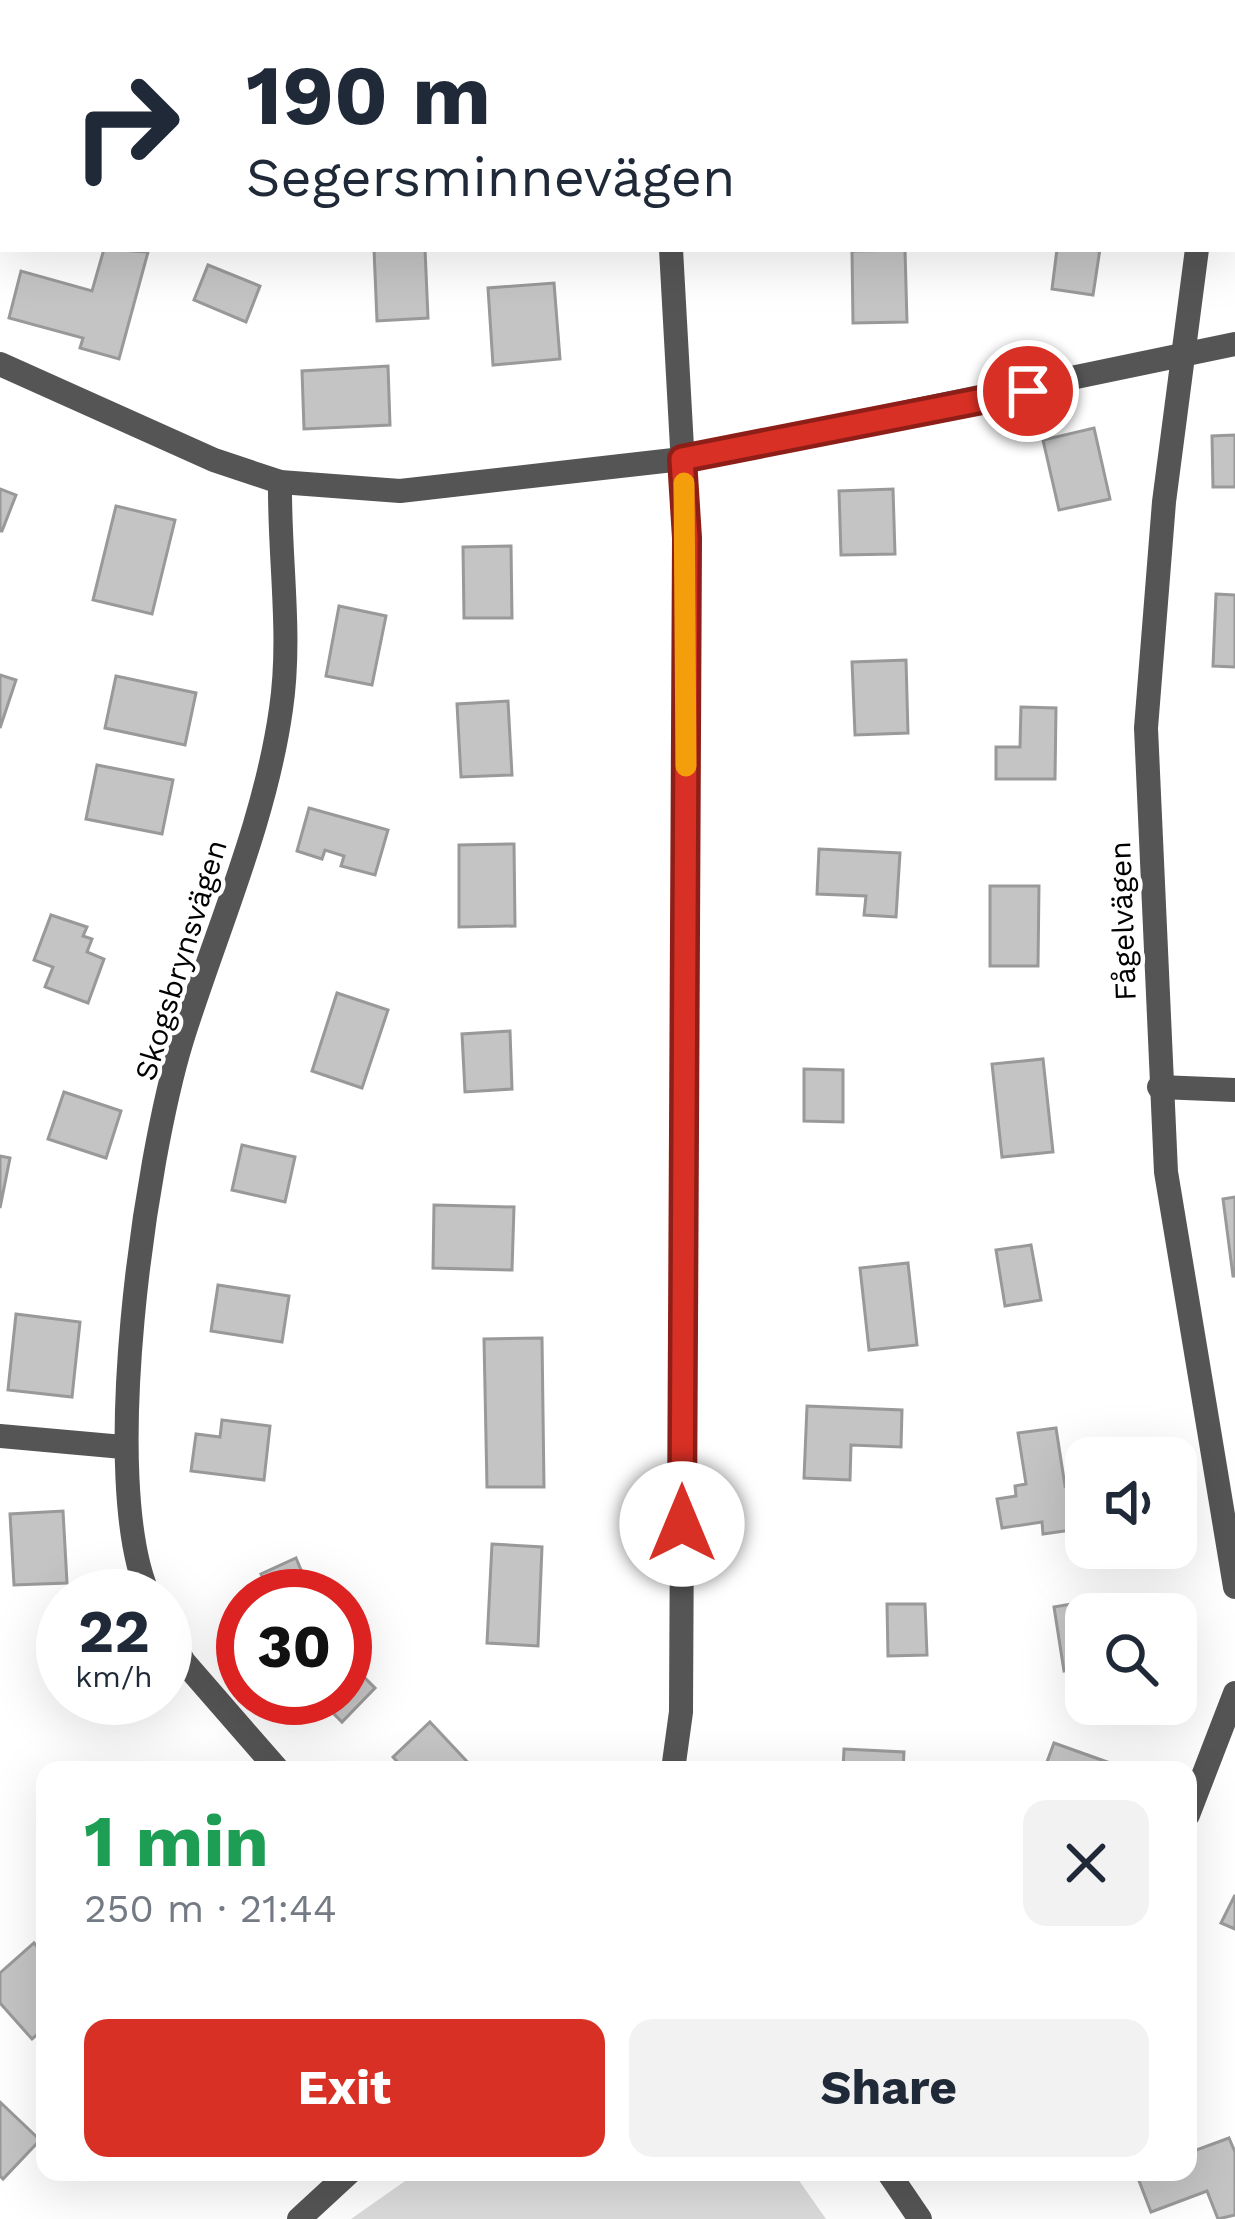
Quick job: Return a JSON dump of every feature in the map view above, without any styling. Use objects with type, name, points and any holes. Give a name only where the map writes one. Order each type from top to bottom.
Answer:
[{"type":"street","points":[[671,252],[687,538],[681,1712],[674,1761]]},
{"type":"street","name":"Fågelvägen","points":[[1197,252],[1180,353],[1146,728],[1166,1172],[1235,1587]]},
{"type":"street","points":[[0,364],[214,460],[280,482],[400,491],[682,459],[1149,366],[1180,353],[1235,344]]},
{"type":"street","name":"Skogsbrynsvägen","points":[[141,1569],[133,1540],[122,1448],[149,1203],[181,1046],[248,848],[281,712],[286,663],[280,482]]},
{"type":"street","points":[[1159,1087],[1235,1090]]},
{"type":"street","points":[[0,1436],[122,1448]]},
{"type":"street","points":[[192,1670],[270,1761]]},
{"type":"street","points":[[1197,1792],[1235,1693]]},
{"type":"street","points":[[299,2219],[340,2181]]},
{"type":"street","points":[[894,2181],[920,2219]]},
{"type":"shaded area","points":[[405,2181],[799,2181],[826,2219],[351,2219]]},
{"type":"building","points":[[103,252],[148,252],[119,359],[80,348],[83,338],[9,318],[21,271],[92,291]]},
{"type":"building","points":[[374,252],[425,252],[428,318],[377,321]]},
{"type":"building","points":[[852,252],[905,252],[907,322],[853,323]]},
{"type":"building","points":[[1057,252],[1100,252],[1093,295],[1052,289]]},
{"type":"building","points":[[208,265],[260,286],[246,322],[194,300]]},
{"type":"building","points":[[554,283],[560,359],[493,365],[488,288]]},
{"type":"building","points":[[388,366],[390,425],[304,429],[302,371]]},
{"type":"building","points":[[1094,428],[1110,499],[1059,510],[1043,440]]},
{"type":"building","points":[[1235,435],[1235,487],[1213,487],[1212,436]]},
{"type":"building","points":[[0,489],[16,495],[2,531],[0,531]]},
{"type":"building","points":[[893,489],[895,554],[841,555],[839,491]]},
{"type":"building","points":[[116,506],[175,520],[152,614],[93,600]]},
{"type":"building","points":[[511,546],[512,618],[464,618],[463,547]]},
{"type":"building","points":[[1216,594],[1235,595],[1235,667],[1213,666]]},
{"type":"building","points":[[339,606],[386,616],[372,685],[326,676]]},
{"type":"building","points":[[906,660],[908,733],[855,735],[852,662]]},
{"type":"building","points":[[0,675],[16,680],[0,728]]},
{"type":"building","points":[[116,676],[196,693],[185,745],[105,728]]},
{"type":"building","points":[[508,701],[512,775],[461,777],[457,704]]},
{"type":"building","points":[[1021,707],[1056,708],[1055,779],[996,779],[996,747],[1020,747]]},
{"type":"building","points":[[97,765],[173,780],[162,834],[86,819]]},
{"type":"building","points":[[309,808],[388,830],[375,875],[341,866],[344,856],[325,850],[322,859],[297,851]]},
{"type":"building","points":[[514,844],[515,926],[459,927],[459,845]]},
{"type":"building","points":[[819,849],[900,853],[896,917],[864,915],[866,896],[817,894]]},
{"type":"building","points":[[990,886],[1039,886],[1038,966],[990,966]]},
{"type":"building","points":[[51,915],[87,927],[83,936],[92,939],[87,952],[104,959],[88,1003],[45,987],[53,967],[34,960]]},
{"type":"building","points":[[337,993],[388,1010],[362,1088],[312,1071]]},
{"type":"building","points":[[510,1031],[512,1089],[465,1092],[462,1034]]},
{"type":"building","points":[[1043,1059],[1053,1152],[1002,1157],[992,1064]]},
{"type":"building","points":[[804,1069],[843,1070],[843,1122],[804,1121]]},
{"type":"building","points":[[64,1092],[121,1111],[106,1158],[48,1139]]},
{"type":"building","points":[[242,1145],[295,1157],[285,1202],[232,1190]]},
{"type":"building","points":[[0,1156],[10,1158],[0,1208]]},
{"type":"building","points":[[1235,1197],[1235,1276],[1233,1276],[1223,1199]]},
{"type":"building","points":[[434,1205],[514,1207],[512,1270],[433,1268]]},
{"type":"building","points":[[1031,1245],[1041,1300],[1005,1306],[996,1250]]},
{"type":"building","points":[[908,1263],[917,1345],[869,1350],[860,1268]]},
{"type":"building","points":[[218,1285],[289,1296],[282,1342],[211,1331]]},
{"type":"building","points":[[16,1314],[80,1322],[72,1397],[8,1390]]},
{"type":"building","points":[[542,1338],[544,1487],[487,1487],[484,1339]]},
{"type":"building","points":[[807,1406],[902,1410],[901,1447],[851,1445],[850,1480],[804,1478]]},
{"type":"building","points":[[222,1420],[270,1426],[264,1480],[191,1471],[196,1434],[220,1437]]},
{"type":"building","points":[[1056,1428],[1065,1486],[1065,1531],[1043,1534],[1042,1522],[1002,1528],[997,1499],[1016,1496],[1015,1486],[1026,1484],[1018,1433]]},
{"type":"building","points":[[63,1511],[66,1569],[36,1569],[36,1584],[14,1585],[10,1514]]},
{"type":"building","points":[[492,1544],[542,1547],[538,1646],[487,1643]]},
{"type":"building","points":[[296,1558],[301,1569],[272,1569]]},
{"type":"building","points":[[887,1604],[925,1604],[927,1655],[888,1656]]},
{"type":"building","points":[[1065,1605],[1064,1671],[1054,1607]]},
{"type":"building","points":[[430,1722],[467,1761],[397,1761],[393,1757]]},
{"type":"building","points":[[1054,1743],[1104,1761],[1047,1761]]},
{"type":"building","points":[[844,1749],[904,1752],[904,1761],[843,1761]]},
{"type":"building","points":[[1235,1895],[1235,1929],[1221,1923]]},
{"type":"building","points":[[36,1945],[36,2036],[32,2039],[0,2003],[0,1973]]},
{"type":"building","points":[[0,2102],[36,2136],[36,2144],[3,2179]]},
{"type":"building","points":[[1229,2138],[1235,2152],[1235,2215],[1218,2219],[1207,2191],[1151,2212],[1139,2181],[1197,2181],[1197,2150]]},
{"type":"slow traffic","points":[[684,483],[686,766]]},
{"type":"route","points":[[682,1524],[687,538],[682,459],[1028,391]]}]
